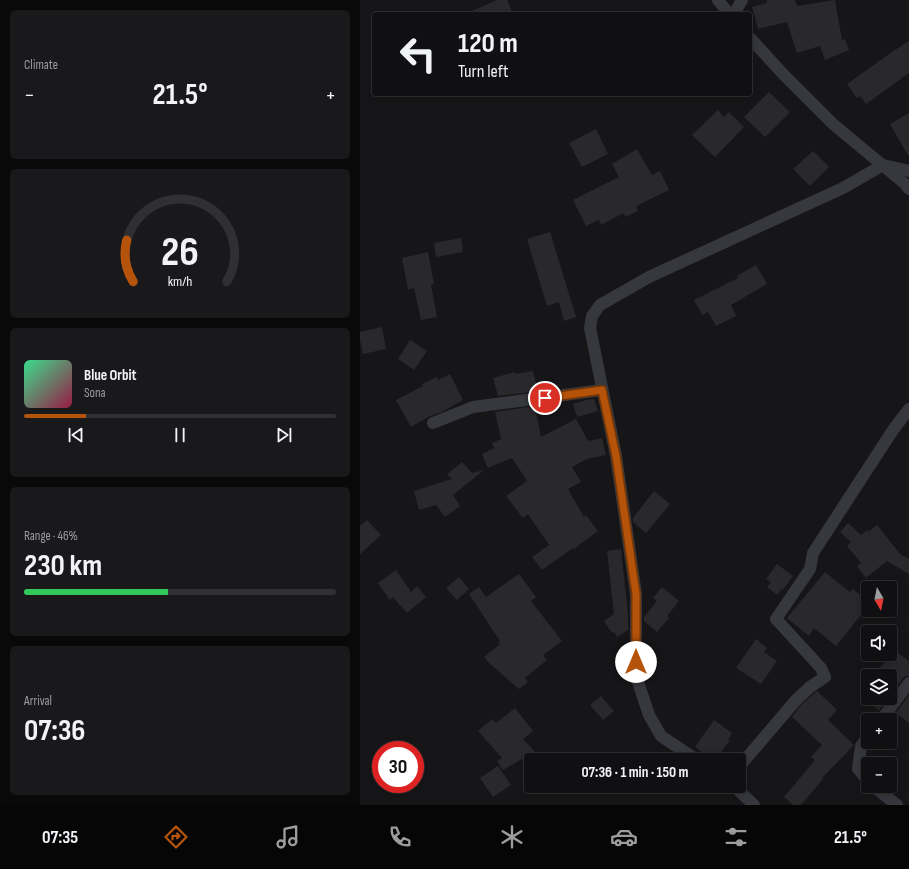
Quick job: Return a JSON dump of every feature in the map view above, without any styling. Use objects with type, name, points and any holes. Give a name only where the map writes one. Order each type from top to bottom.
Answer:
[{"type":"street","points":[[718,0],[727,12]]},
{"type":"street","points":[[735,12],[742,0]]},
{"type":"street","points":[[752,40],[833,124],[904,183],[909,189]]},
{"type":"street","points":[[686,753],[661,736],[649,715],[636,676],[636,594],[616,456],[590,328],[592,316],[600,306],[649,277],[843,188],[882,165],[909,171]]},
{"type":"street","points":[[433,423],[473,407],[602,390]]},
{"type":"street","points":[[746,759],[796,700],[824,677],[821,668],[776,619],[810,569],[813,553],[893,430],[909,409]]},
{"type":"street","points":[[886,713],[909,683]]},
{"type":"street","points":[[861,746],[858,769],[861,773]]},
{"type":"street","points":[[741,793],[754,805]]},
{"type":"street","points":[[882,793],[897,805]]},
{"type":"building","points":[[497,0],[507,0],[512,12],[470,12]]},
{"type":"building","points":[[767,0],[795,0],[797,6],[835,0],[842,40],[845,39],[849,50],[825,60],[820,46],[797,53],[787,22],[758,29],[752,7],[767,3]]},
{"type":"building","points":[[909,41],[909,73],[866,104],[860,96],[857,98],[847,84]]},
{"type":"building","points":[[769,92],[790,112],[765,137],[744,117]]},
{"type":"building","points":[[718,110],[724,117],[729,112],[744,127],[715,157],[692,135]]},
{"type":"building","points":[[909,113],[909,157],[890,124]]},
{"type":"building","points":[[596,129],[608,154],[582,167],[569,143]]},
{"type":"building","points":[[637,149],[652,175],[660,171],[669,190],[636,206],[638,211],[625,217],[624,213],[601,225],[599,220],[586,226],[573,200],[619,177],[612,164]]},
{"type":"building","points":[[813,151],[829,167],[810,186],[793,169]]},
{"type":"building","points":[[550,232],[576,317],[564,321],[559,302],[547,306],[527,239]]},
{"type":"building","points":[[461,238],[463,252],[436,257],[434,243]]},
{"type":"building","points":[[428,252],[434,284],[431,285],[437,317],[421,320],[414,288],[408,290],[402,258]]},
{"type":"building","points":[[756,265],[767,284],[731,305],[736,316],[716,326],[708,312],[702,315],[694,300],[738,278],[737,276]]},
{"type":"building","points":[[382,327],[386,349],[363,354],[360,332]]},
{"type":"building","points":[[410,340],[427,351],[414,370],[398,359]]},
{"type":"building","points":[[533,371],[538,391],[498,396],[493,378],[515,372],[515,374]]},
{"type":"building","points":[[450,374],[463,400],[411,427],[396,400],[423,386],[422,384],[437,377],[438,380]]},
{"type":"building","points":[[594,399],[598,411],[577,417],[573,404]]},
{"type":"building","points":[[535,406],[541,437],[576,419],[588,441],[602,438],[606,455],[587,459],[572,467],[581,482],[568,489],[584,517],[586,515],[598,531],[542,570],[532,557],[549,545],[528,514],[523,518],[506,496],[527,481],[512,458],[488,468],[482,454],[494,448],[492,443],[501,439],[495,412]]},
{"type":"building","points":[[462,462],[472,473],[484,470],[453,495],[460,506],[445,517],[436,505],[419,510],[414,491],[452,479],[447,474]]},
{"type":"building","points":[[654,491],[670,504],[646,533],[633,522],[633,518]]},
{"type":"building","points":[[367,520],[381,535],[360,554],[360,526]]},
{"type":"building","points":[[848,523],[861,535],[877,525],[900,554],[909,559],[909,574],[887,561],[866,578],[857,566],[861,563],[847,546],[851,542],[840,532]]},
{"type":"building","points":[[621,549],[628,614],[628,630],[617,637],[614,632],[612,633],[604,621],[614,614],[607,551]]},
{"type":"building","points":[[777,564],[793,576],[782,591],[781,589],[777,595],[767,587],[771,582],[766,579]]},
{"type":"building","points":[[396,570],[411,592],[417,586],[426,597],[407,613],[393,597],[390,600],[378,583]]},
{"type":"building","points":[[825,572],[850,592],[853,589],[861,595],[861,615],[836,646],[814,628],[809,636],[787,618]]},
{"type":"building","points":[[519,574],[536,597],[531,601],[562,641],[543,655],[547,660],[525,678],[528,682],[519,689],[484,657],[500,644],[498,642],[500,641],[469,594],[479,587],[486,597]]},
{"type":"building","points":[[459,577],[469,589],[457,600],[446,588]]},
{"type":"building","points":[[662,587],[679,601],[667,616],[669,618],[657,632],[644,621],[644,617],[657,601],[653,598]]},
{"type":"building","points":[[756,639],[767,648],[764,652],[777,661],[761,684],[736,668]]},
{"type":"building","points":[[897,652],[909,661],[909,676],[903,678],[897,686],[897,669],[879,669],[886,661],[897,661]]},
{"type":"building","points":[[817,691],[837,710],[828,720],[854,745],[822,778],[823,779],[801,805],[793,805],[784,797],[815,760],[811,757],[822,745],[792,717],[801,705]]},
{"type":"building","points":[[909,695],[909,723],[896,713]]},
{"type":"building","points":[[601,696],[614,711],[603,720],[590,705]]},
{"type":"building","points":[[872,705],[883,705],[879,710]]},
{"type":"building","points":[[515,708],[533,731],[523,739],[536,753],[524,753],[524,761],[522,759],[503,770],[497,761],[502,758],[478,731],[492,719],[496,723]]},
{"type":"building","points":[[714,720],[732,733],[728,739],[730,740],[720,753],[703,753],[695,747]]},
{"type":"building","points":[[498,766],[511,785],[493,797],[480,778]]},
{"type":"route","points":[[545,398],[602,390],[616,456],[636,594],[636,662]]}]
